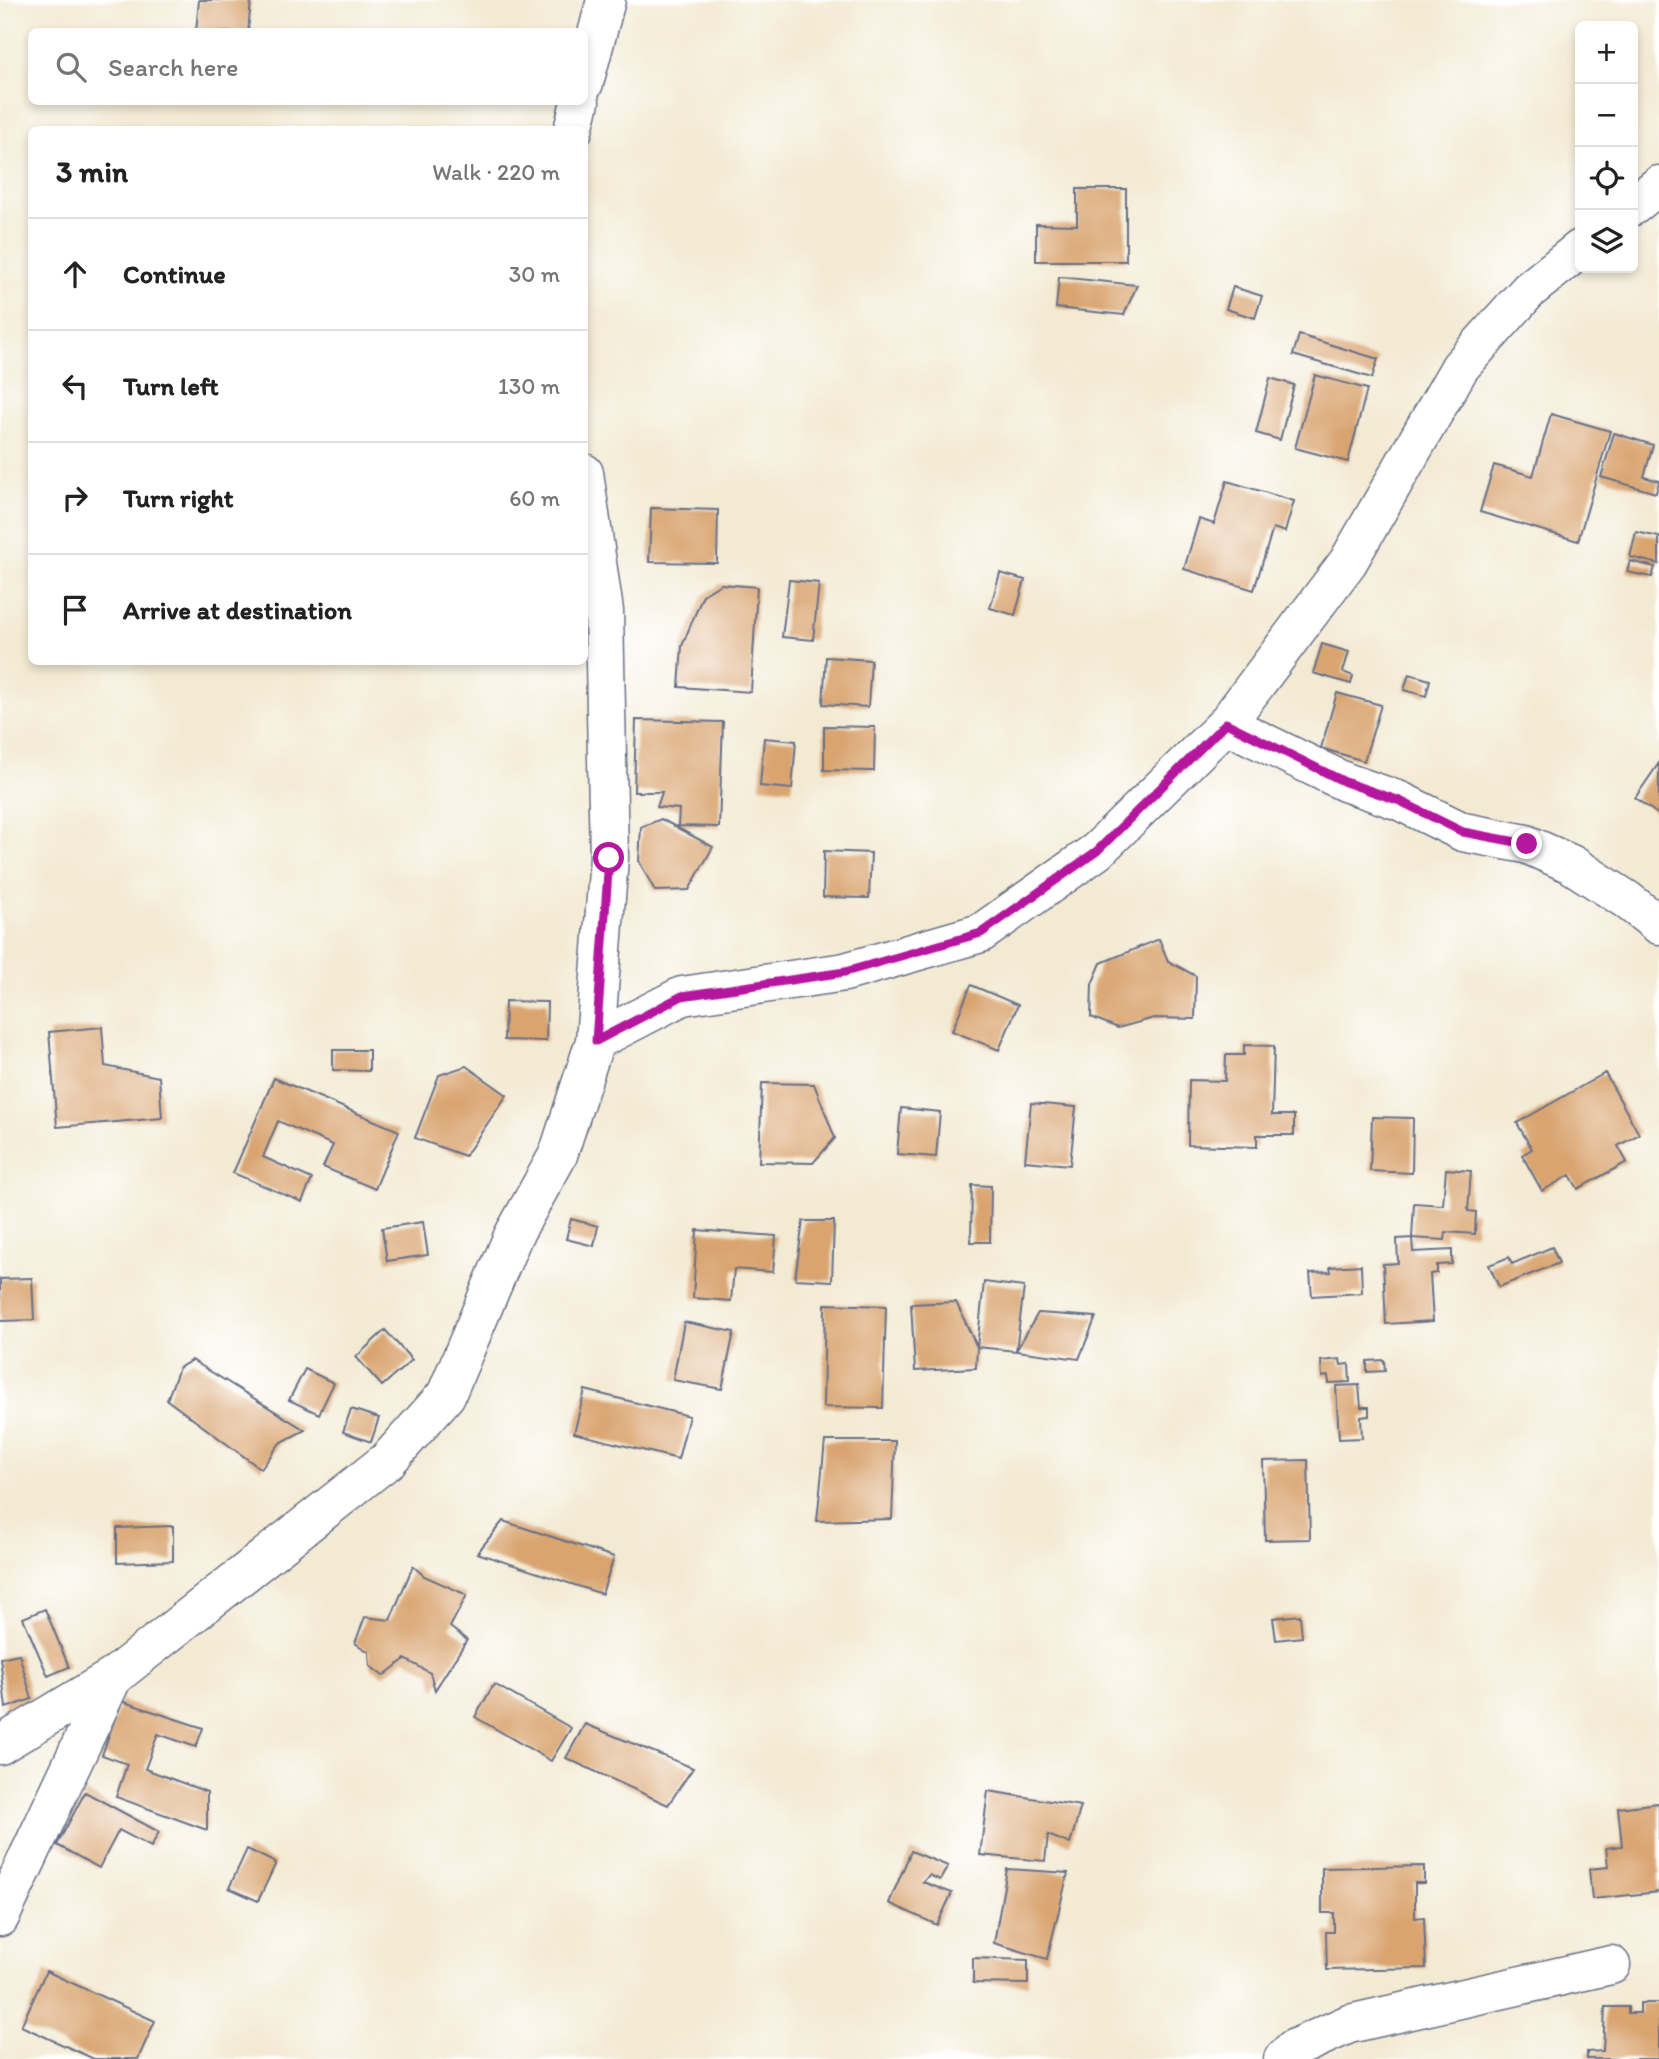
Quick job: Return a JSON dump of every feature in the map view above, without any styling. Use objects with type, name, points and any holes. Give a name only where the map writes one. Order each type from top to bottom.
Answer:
[{"type":"street","points":[[588,68],[606,0]]},
{"type":"street","points":[[574,126],[579,105]]},
{"type":"street","points":[[1638,202],[1659,185]]},
{"type":"street","points":[[596,1041],[682,996],[845,972],[981,933],[1097,851],[1226,723],[1348,562],[1460,368],[1530,290],[1575,253]]},
{"type":"street","points":[[0,1745],[113,1677],[388,1460],[446,1395],[513,1236],[558,1155],[596,1041],[609,858],[604,611],[588,501]]},
{"type":"street","points":[[1226,723],[1345,782],[1400,801],[1463,832],[1527,844],[1560,859],[1627,900],[1659,925]]},
{"type":"street","points":[[0,1917],[113,1677]]},
{"type":"street","points":[[1283,2059],[1293,2049],[1349,2024],[1611,1965]]},
{"type":"building","points":[[199,0],[251,0],[248,28],[196,28]]},
{"type":"building","points":[[1077,189],[1126,189],[1126,261],[1036,261],[1036,224],[1077,225]]},
{"type":"building","points":[[1059,277],[1137,285],[1124,315],[1056,308]]},
{"type":"building","points":[[1233,287],[1262,296],[1255,318],[1226,309]]},
{"type":"building","points":[[1299,335],[1378,359],[1372,378],[1293,355]]},
{"type":"building","points":[[1315,375],[1367,389],[1348,462],[1295,448]]},
{"type":"building","points":[[1270,378],[1294,385],[1280,440],[1256,433]]},
{"type":"building","points":[[1551,414],[1610,431],[1578,541],[1480,512],[1494,465],[1533,476]]},
{"type":"building","points":[[1614,433],[1653,445],[1644,477],[1659,481],[1656,493],[1601,477]]},
{"type":"building","points":[[1227,481],[1294,501],[1285,532],[1273,528],[1254,590],[1184,569],[1199,519],[1214,524]]},
{"type":"building","points":[[651,508],[718,510],[717,563],[649,562]]},
{"type":"building","points":[[1636,532],[1659,537],[1659,564],[1630,557]]},
{"type":"building","points":[[1630,561],[1655,567],[1652,577],[1627,572]]},
{"type":"building","points":[[1000,573],[1025,580],[1015,615],[990,608]]},
{"type":"building","points":[[789,580],[819,583],[813,640],[782,637]]},
{"type":"building","points":[[721,584],[757,587],[751,692],[679,687],[682,646],[703,595]]},
{"type":"building","points":[[1322,644],[1349,652],[1343,672],[1353,676],[1351,684],[1313,673]]},
{"type":"building","points":[[826,657],[871,660],[868,707],[823,704]]},
{"type":"building","points":[[1409,674],[1430,680],[1426,696],[1404,690]]},
{"type":"building","points":[[1337,693],[1381,705],[1364,761],[1321,748]]},
{"type":"building","points":[[636,720],[723,722],[719,827],[678,826],[679,809],[657,807],[662,792],[634,792]]},
{"type":"building","points":[[824,726],[875,727],[874,771],[824,770]]},
{"type":"building","points":[[764,738],[796,741],[792,789],[760,786]]},
{"type":"building","points":[[1659,763],[1659,815],[1635,798]]},
{"type":"building","points":[[661,819],[713,847],[689,890],[655,891],[639,861],[641,827]]},
{"type":"building","points":[[824,851],[871,853],[869,898],[823,897]]},
{"type":"building","points":[[1159,939],[1168,961],[1196,976],[1195,1019],[1154,1018],[1118,1028],[1091,1017],[1092,984],[1101,963]]},
{"type":"building","points":[[971,985],[1018,1005],[999,1050],[952,1031]]},
{"type":"building","points":[[505,1001],[547,1002],[546,1041],[504,1040]]},
{"type":"building","points":[[102,1027],[105,1066],[159,1077],[162,1118],[57,1127],[49,1032]]},
{"type":"building","points":[[1244,1045],[1274,1046],[1272,1115],[1294,1115],[1294,1135],[1257,1135],[1257,1147],[1188,1145],[1189,1080],[1225,1081],[1226,1055],[1244,1055]]},
{"type":"building","points":[[333,1050],[369,1050],[369,1071],[333,1070]]},
{"type":"building","points":[[466,1066],[507,1095],[465,1156],[415,1138],[439,1075]]},
{"type":"building","points":[[1605,1073],[1639,1134],[1618,1146],[1627,1162],[1578,1189],[1570,1175],[1542,1191],[1522,1155],[1532,1149],[1517,1123]]},
{"type":"building","points":[[274,1078],[399,1131],[375,1189],[323,1167],[333,1145],[278,1121],[263,1157],[312,1179],[302,1202],[233,1173]]},
{"type":"building","points":[[762,1083],[814,1084],[835,1138],[813,1163],[759,1162]]},
{"type":"building","points":[[1031,1103],[1076,1107],[1070,1165],[1025,1161]]},
{"type":"building","points":[[901,1108],[940,1112],[936,1157],[897,1154]]},
{"type":"building","points":[[1372,1117],[1413,1118],[1412,1173],[1370,1171]]},
{"type":"building","points":[[1446,1169],[1471,1171],[1468,1211],[1476,1212],[1475,1234],[1446,1232],[1445,1240],[1412,1238],[1414,1203],[1443,1205]]},
{"type":"building","points":[[972,1185],[991,1186],[990,1242],[971,1242]]},
{"type":"building","points":[[571,1219],[598,1226],[594,1246],[566,1239]]},
{"type":"building","points":[[803,1221],[834,1221],[832,1281],[795,1279]]},
{"type":"building","points":[[423,1222],[428,1255],[387,1261],[382,1228]]},
{"type":"building","points":[[697,1230],[776,1236],[773,1272],[734,1269],[731,1301],[693,1298]]},
{"type":"building","points":[[1412,1238],[1413,1252],[1452,1250],[1452,1264],[1437,1265],[1437,1273],[1430,1274],[1433,1321],[1386,1324],[1383,1264],[1398,1263],[1397,1239]]},
{"type":"building","points":[[1552,1247],[1559,1263],[1499,1287],[1489,1265],[1509,1257],[1512,1264]]},
{"type":"building","points":[[1361,1265],[1362,1293],[1312,1296],[1310,1273],[1331,1272],[1330,1267]]},
{"type":"building","points":[[32,1278],[34,1320],[0,1321],[0,1279]]},
{"type":"building","points":[[984,1282],[1024,1287],[1016,1351],[977,1347]]},
{"type":"building","points":[[956,1302],[977,1347],[976,1368],[915,1371],[911,1304]]},
{"type":"building","points":[[825,1304],[886,1306],[883,1408],[823,1407]]},
{"type":"building","points":[[1038,1313],[1096,1317],[1079,1359],[1016,1351]]},
{"type":"building","points":[[684,1322],[734,1332],[722,1389],[673,1380]]},
{"type":"building","points":[[385,1330],[412,1360],[382,1386],[356,1357]]},
{"type":"building","points":[[1340,1359],[1341,1365],[1349,1364],[1350,1382],[1329,1383],[1328,1376],[1322,1377],[1321,1361]]},
{"type":"building","points":[[192,1360],[305,1430],[280,1443],[261,1469],[167,1400],[179,1368]]},
{"type":"building","points":[[1384,1360],[1385,1371],[1367,1372],[1367,1361]]},
{"type":"building","points":[[305,1369],[334,1383],[319,1414],[289,1400]]},
{"type":"building","points":[[1359,1385],[1361,1407],[1369,1407],[1369,1416],[1361,1417],[1362,1438],[1339,1439],[1336,1386]]},
{"type":"building","points":[[585,1390],[689,1416],[678,1459],[574,1433]]},
{"type":"building","points":[[351,1409],[379,1418],[371,1442],[343,1432]]},
{"type":"building","points":[[825,1441],[895,1441],[892,1519],[817,1521]]},
{"type":"building","points":[[1308,1460],[1310,1539],[1265,1540],[1263,1461]]},
{"type":"building","points":[[503,1521],[614,1557],[602,1594],[477,1553]]},
{"type":"building","points":[[173,1526],[173,1561],[117,1563],[117,1528]]},
{"type":"building","points":[[413,1566],[424,1576],[467,1595],[450,1627],[467,1640],[435,1690],[430,1673],[405,1659],[383,1676],[370,1666],[369,1652],[355,1643],[365,1617],[390,1620]]},
{"type":"building","points":[[45,1609],[69,1667],[48,1676],[23,1618]]},
{"type":"building","points":[[1300,1615],[1302,1637],[1276,1640],[1273,1618]]},
{"type":"building","points":[[19,1654],[32,1699],[6,1708],[0,1658]]},
{"type":"building","points":[[494,1684],[571,1728],[551,1761],[475,1717]]},
{"type":"building","points":[[121,1701],[203,1728],[196,1747],[158,1734],[145,1769],[207,1792],[207,1830],[116,1797],[127,1764],[102,1755]]},
{"type":"building","points":[[585,1724],[693,1768],[668,1805],[566,1758]]},
{"type":"building","points":[[988,1791],[1081,1806],[1070,1844],[1048,1835],[1045,1861],[980,1855]]},
{"type":"building","points":[[85,1792],[159,1832],[151,1847],[119,1830],[99,1868],[57,1845]]},
{"type":"building","points":[[1659,1803],[1659,1892],[1592,1899],[1589,1869],[1608,1867],[1606,1848],[1622,1846],[1618,1808]]},
{"type":"building","points":[[247,1849],[276,1863],[258,1901],[229,1888]]},
{"type":"building","points":[[911,1851],[948,1866],[940,1880],[929,1875],[923,1882],[952,1893],[937,1925],[889,1903]]},
{"type":"building","points":[[1424,1866],[1424,1883],[1415,1883],[1415,1918],[1424,1917],[1426,1968],[1327,1970],[1326,1932],[1334,1932],[1334,1913],[1322,1913],[1322,1868]]},
{"type":"building","points":[[1007,1869],[1068,1873],[1047,1959],[994,1943]]},
{"type":"building","points":[[973,1958],[1028,1960],[1028,1984],[973,1983]]},
{"type":"building","points":[[46,1971],[155,2021],[138,2059],[94,2059],[21,2026]]},
{"type":"building","points":[[1640,2003],[1659,2003],[1659,2059],[1587,2059],[1587,2052],[1603,2051],[1605,2007],[1628,2007],[1628,2013],[1640,2013]]},
{"type":"route","points":[[609,858],[596,1041],[682,996],[845,972],[981,933],[1097,851],[1226,723],[1345,782],[1400,801],[1463,832],[1527,844]]}]
